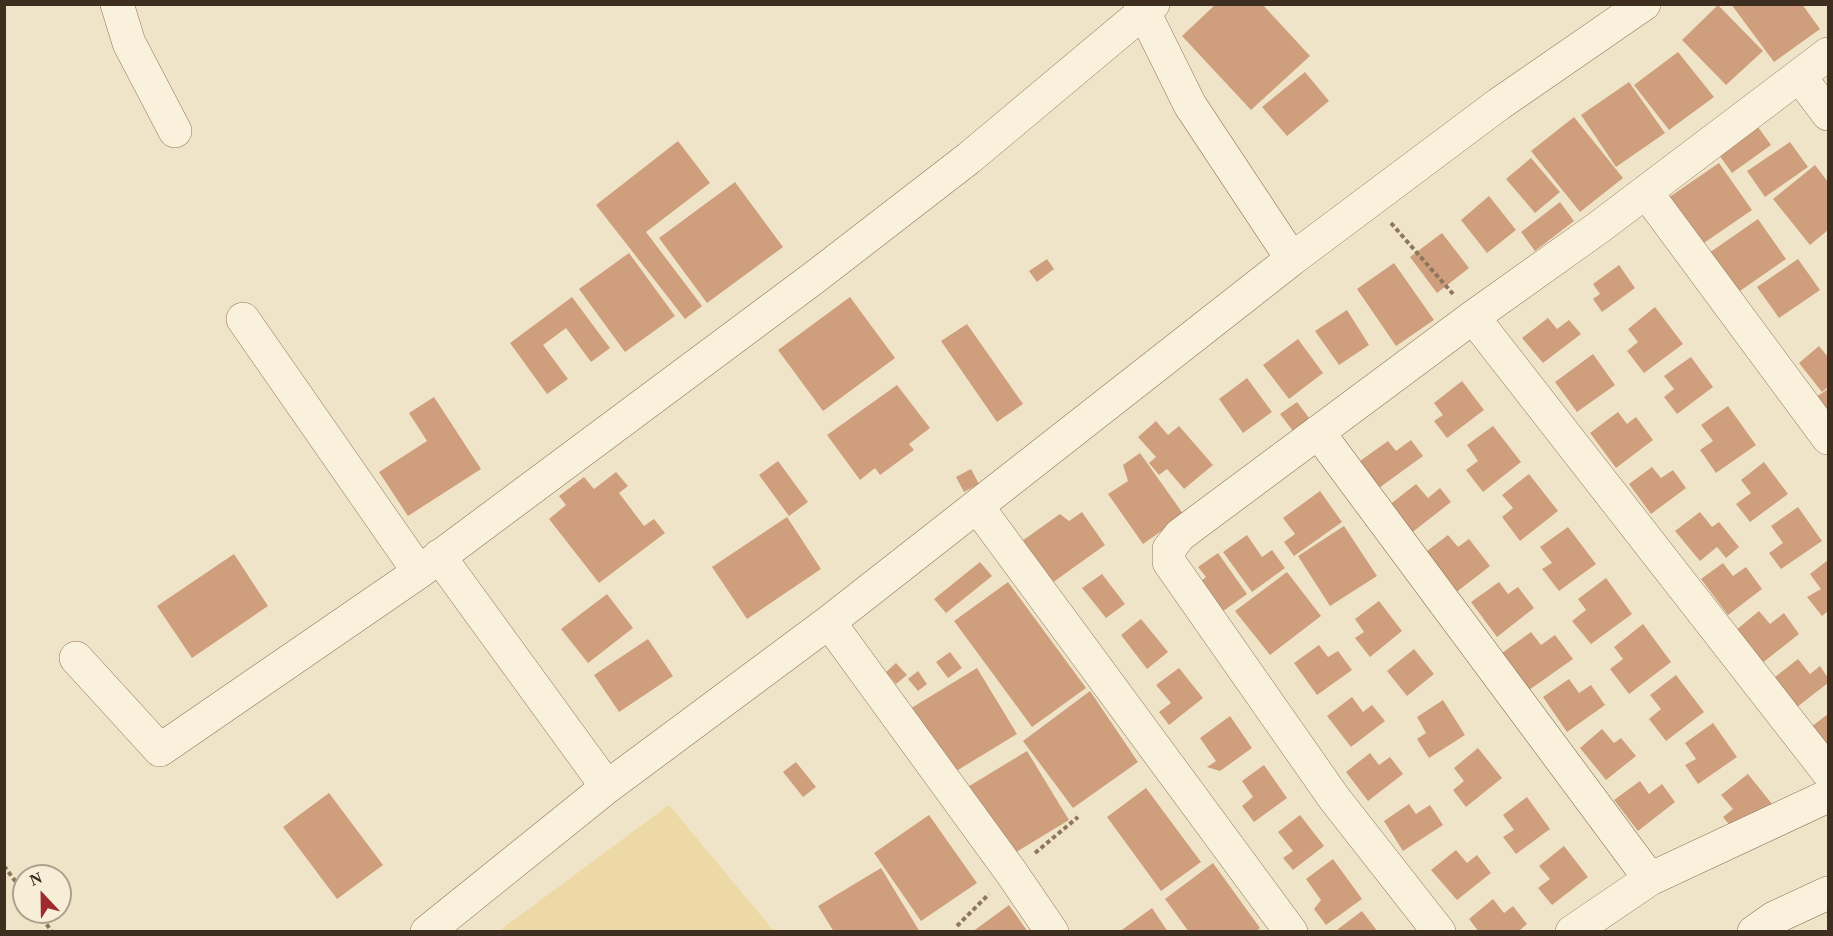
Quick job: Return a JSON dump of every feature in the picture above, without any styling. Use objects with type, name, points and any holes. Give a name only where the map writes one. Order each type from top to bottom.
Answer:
[{"type":"street","points":[[117,4],[129,43],[175,131]]},
{"type":"street","points":[[427,932],[607,787],[829,622],[1292,259],[1499,104],[1644,4]]},
{"type":"street","points":[[76,658],[160,750],[429,564],[815,277],[969,158],[1145,7],[1190,105],[1292,259]]},
{"type":"street","points":[[1439,932],[1334,798],[1169,562],[1169,549],[1180,536],[1318,432],[1646,192],[1828,54]]},
{"type":"street","points":[[1800,76],[1828,114]]},
{"type":"street","points":[[1646,192],[1828,438]]},
{"type":"street","points":[[1473,317],[1828,772]]},
{"type":"street","points":[[243,319],[429,564],[607,787]]},
{"type":"street","points":[[1318,432],[1650,879]]},
{"type":"street","points":[[977,506],[1292,932]]},
{"type":"street","points":[[829,622],[1052,932]]},
{"type":"street","points":[[1572,932],[1650,879],[1828,796]]},
{"type":"street","points":[[1754,932],[1774,918],[1828,893]]},
{"type":"path","points":[[1371,200],[1473,317]]},
{"type":"sand","points":[[669,805],[774,931],[499,931]]},
{"type":"building","points":[[1216,4],[1262,4],[1310,56],[1251,110],[1182,36]]},
{"type":"building","points":[[1731,4],[1802,4],[1820,29],[1774,62]]},
{"type":"building","points":[[1718,5],[1763,51],[1726,85],[1682,40]]},
{"type":"building","points":[[1678,52],[1714,97],[1669,130],[1634,85]]},
{"type":"building","points":[[1305,72],[1329,101],[1287,136],[1262,107]]},
{"type":"building","points":[[1629,82],[1665,133],[1616,167],[1581,115]]},
{"type":"building","points":[[1574,117],[1623,178],[1580,212],[1531,151]]},
{"type":"building","points":[[1758,127],[1771,145],[1732,173],[1719,155]]},
{"type":"building","points":[[678,141],[710,183],[646,232],[702,306],[685,319],[596,205]]},
{"type":"building","points":[[1790,142],[1808,167],[1765,197],[1747,171]]},
{"type":"building","points":[[1531,158],[1560,192],[1535,213],[1506,179]]},
{"type":"building","points":[[1719,163],[1752,210],[1698,247],[1665,200]]},
{"type":"building","points":[[1815,165],[1828,182],[1828,230],[1810,245],[1773,199]]},
{"type":"building","points":[[735,182],[783,247],[707,303],[659,238]]},
{"type":"building","points":[[1489,196],[1516,230],[1487,253],[1461,220]]},
{"type":"building","points":[[1560,202],[1574,221],[1535,251],[1521,232]]},
{"type":"building","points":[[1758,219],[1786,259],[1737,293],[1709,253]]},
{"type":"building","points":[[1442,233],[1469,268],[1437,293],[1410,257]]},
{"type":"building","points":[[629,253],[675,316],[625,352],[579,289]]},
{"type":"building","points":[[1047,259],[1054,269],[1037,282],[1029,271]]},
{"type":"building","points":[[1798,259],[1820,290],[1779,318],[1757,287]]},
{"type":"building","points":[[1394,263],[1434,320],[1396,346],[1357,289]]},
{"type":"building","points":[[1619,265],[1635,288],[1602,312],[1593,299],[1600,294],[1593,284]]},
{"type":"building","points":[[572,297],[610,348],[591,362],[566,328],[543,345],[568,379],[547,394],[510,343]]},
{"type":"building","points":[[850,297],[895,358],[823,411],[778,350]]},
{"type":"building","points":[[1655,307],[1683,344],[1644,373],[1627,351],[1638,342],[1628,329]]},
{"type":"building","points":[[1347,310],[1369,345],[1339,365],[1315,331]]},
{"type":"building","points":[[1548,318],[1557,329],[1569,320],[1581,334],[1543,363],[1522,338]]},
{"type":"building","points":[[967,324],[1023,404],[997,422],[941,341]]},
{"type":"building","points":[[1298,339],[1323,373],[1289,399],[1263,365]]},
{"type":"building","points":[[1819,346],[1828,357],[1828,387],[1822,392],[1799,363]]},
{"type":"building","points":[[1593,354],[1615,385],[1577,412],[1555,382]]},
{"type":"building","points":[[1691,357],[1713,387],[1677,414],[1664,397],[1674,389],[1664,376]]},
{"type":"building","points":[[1247,378],[1272,412],[1243,433],[1219,399]]},
{"type":"building","points":[[1462,381],[1484,410],[1447,438],[1434,421],[1443,415],[1434,403]]},
{"type":"building","points":[[897,385],[930,428],[909,444],[914,450],[880,475],[875,468],[860,480],[827,435]]},
{"type":"building","points":[[1828,389],[1828,415],[1816,397]]},
{"type":"building","points":[[434,397],[481,469],[408,516],[379,472],[427,441],[409,413]]},
{"type":"building","points":[[1297,402],[1313,423],[1296,435],[1280,414]]},
{"type":"building","points":[[1728,406],[1756,445],[1716,473],[1700,450],[1713,441],[1701,425]]},
{"type":"building","points":[[1618,412],[1627,424],[1636,417],[1653,440],[1616,468],[1590,433]]},
{"type":"building","points":[[1156,421],[1168,435],[1179,426],[1213,465],[1184,489],[1167,469],[1159,475],[1149,463],[1156,457],[1138,437]]},
{"type":"building","points":[[1493,426],[1521,462],[1483,492],[1466,470],[1478,461],[1467,445]]},
{"type":"building","points":[[1411,440],[1423,456],[1379,488],[1360,461],[1388,441],[1396,451]]},
{"type":"building","points":[[1140,453],[1184,515],[1143,544],[1108,494],[1128,481],[1123,465]]},
{"type":"building","points":[[778,461],[808,502],[789,516],[759,475]]},
{"type":"building","points":[[1764,462],[1788,494],[1750,522],[1736,504],[1751,493],[1741,480]]},
{"type":"building","points":[[1652,467],[1661,478],[1673,470],[1686,488],[1651,514],[1629,484]]},
{"type":"building","points":[[971,469],[979,484],[964,492],[956,477]]},
{"type":"building","points":[[616,472],[628,486],[619,493],[644,526],[654,519],[665,533],[599,583],[549,519],[566,505],[559,496],[584,477],[594,489]]},
{"type":"building","points":[[1529,474],[1558,511],[1520,541],[1502,517],[1513,508],[1502,495]]},
{"type":"building","points":[[1416,484],[1428,498],[1440,488],[1451,502],[1410,534],[1388,506]]},
{"type":"building","points":[[1320,491],[1342,522],[1294,556],[1284,542],[1295,534],[1283,518]]},
{"type":"building","points":[[1798,507],[1822,541],[1781,569],[1769,553],[1783,543],[1771,526]]},
{"type":"building","points":[[1082,512],[1105,545],[1052,583],[1022,541],[1060,514],[1069,521]]},
{"type":"building","points":[[1700,512],[1712,527],[1719,522],[1739,547],[1726,558],[1717,547],[1700,561],[1675,531]]},
{"type":"building","points":[[787,517],[821,569],[747,619],[712,567]]},
{"type":"building","points":[[1344,526],[1377,576],[1330,606],[1298,556]]},
{"type":"building","points":[[1568,527],[1596,564],[1559,591],[1542,569],[1552,563],[1540,547]]},
{"type":"building","points":[[1247,535],[1262,557],[1272,550],[1285,568],[1252,592],[1223,552]]},
{"type":"building","points":[[1448,535],[1458,547],[1469,539],[1490,566],[1454,594],[1423,554]]},
{"type":"building","points":[[1218,553],[1247,594],[1219,614],[1197,584],[1206,577],[1198,567]]},
{"type":"building","points":[[234,554],[268,606],[192,658],[157,606]]},
{"type":"building","points":[[1828,560],[1828,611],[1822,616],[1807,597],[1821,589],[1810,574]]},
{"type":"building","points":[[980,562],[992,576],[946,613],[934,599]]},
{"type":"building","points":[[1723,563],[1733,576],[1746,567],[1762,589],[1728,615],[1701,579]]},
{"type":"building","points":[[1287,572],[1321,616],[1270,655],[1235,611]]},
{"type":"building","points":[[1102,574],[1125,604],[1106,618],[1082,588]]},
{"type":"building","points":[[1606,578],[1632,614],[1591,644],[1572,621],[1586,610],[1578,599]]},
{"type":"building","points":[[1008,582],[1086,688],[1032,727],[954,621]]},
{"type":"building","points":[[1499,582],[1508,594],[1518,587],[1534,608],[1497,637],[1471,602]]},
{"type":"building","points":[[607,594],[633,628],[588,663],[561,629]]},
{"type":"building","points":[[1379,601],[1402,631],[1370,657],[1355,638],[1364,632],[1355,619]]},
{"type":"building","points":[[1759,611],[1770,624],[1784,613],[1799,634],[1761,664],[1735,631]]},
{"type":"building","points":[[1141,619],[1168,652],[1147,669],[1121,635]]},
{"type":"building","points":[[1643,624],[1671,662],[1629,694],[1610,669],[1623,659],[1614,647]]},
{"type":"building","points":[[1531,632],[1541,645],[1555,635],[1573,659],[1529,690],[1502,653]]},
{"type":"building","points":[[648,639],[673,676],[619,712],[594,675]]},
{"type":"building","points":[[1319,645],[1328,657],[1338,651],[1352,670],[1317,695],[1294,663]]},
{"type":"building","points":[[1414,649],[1434,674],[1407,696],[1387,671]]},
{"type":"building","points":[[950,652],[962,668],[948,678],[936,662]]},
{"type":"building","points":[[1798,659],[1810,674],[1820,666],[1828,678],[1828,683],[1797,707],[1775,677]]},
{"type":"building","points":[[896,663],[907,675],[896,684],[886,672]]},
{"type":"building","points":[[977,668],[1017,734],[948,776],[908,710]]},
{"type":"building","points":[[1179,668],[1203,698],[1169,725],[1159,712],[1171,703],[1156,685]]},
{"type":"building","points":[[918,671],[927,684],[918,691],[908,679]]},
{"type":"building","points":[[1676,675],[1704,712],[1666,741],[1649,719],[1661,709],[1650,695]]},
{"type":"building","points":[[1569,679],[1579,693],[1591,685],[1605,705],[1567,732],[1543,697]]},
{"type":"building","points":[[1090,691],[1138,762],[1073,808],[1023,741]]},
{"type":"building","points":[[1352,697],[1363,712],[1372,705],[1385,721],[1351,747],[1327,716]]},
{"type":"building","points":[[1443,700],[1465,735],[1429,758],[1417,739],[1426,733],[1417,717]]},
{"type":"building","points":[[1828,714],[1828,750],[1811,727]]},
{"type":"building","points":[[1230,716],[1252,748],[1220,771],[1207,767],[1216,761],[1200,738]]},
{"type":"building","points":[[1713,723],[1737,757],[1698,784],[1685,765],[1696,759],[1685,743]]},
{"type":"building","points":[[1602,729],[1614,743],[1621,738],[1636,756],[1606,780],[1580,748]]},
{"type":"building","points":[[1478,748],[1502,778],[1466,807],[1453,790],[1464,781],[1454,768]]},
{"type":"building","points":[[1027,751],[1069,820],[1008,857],[966,788]]},
{"type":"building","points":[[1370,753],[1379,765],[1390,757],[1403,774],[1368,801],[1346,772]]},
{"type":"building","points":[[796,762],[816,787],[803,797],[783,772]]},
{"type":"building","points":[[1264,765],[1287,798],[1254,822],[1242,806],[1253,797],[1242,781]]},
{"type":"building","points":[[1748,774],[1772,804],[1736,833],[1723,817],[1733,809],[1721,795]]},
{"type":"building","points":[[1640,781],[1649,794],[1662,784],[1675,802],[1638,831],[1614,800]]},
{"type":"building","points":[[1146,788],[1201,862],[1161,891],[1107,817]]},
{"type":"building","points":[[329,793],[383,865],[337,899],[283,827]]},
{"type":"building","points":[[1527,797],[1550,829],[1516,854],[1503,837],[1514,830],[1503,815]]},
{"type":"building","points":[[1409,804],[1416,814],[1430,805],[1443,825],[1403,851],[1384,821]]},
{"type":"building","points":[[929,815],[977,883],[921,921],[874,853]]},
{"type":"building","points":[[1300,815],[1324,846],[1293,870],[1283,858],[1293,851],[1278,832]]},
{"type":"building","points":[[1564,846],[1588,877],[1552,905],[1538,888],[1550,879],[1539,866]]},
{"type":"building","points":[[1456,850],[1467,863],[1477,855],[1491,873],[1457,900],[1431,870]]},
{"type":"building","points":[[1333,859],[1362,899],[1326,925],[1314,909],[1321,900],[1306,879]]},
{"type":"building","points":[[1213,863],[1260,928],[1256,932],[1189,932],[1165,899]]},
{"type":"building","points":[[881,868],[920,932],[834,932],[818,906]]},
{"type":"building","points":[[1493,899],[1504,913],[1513,906],[1527,924],[1518,932],[1479,932],[1469,919]]},
{"type":"building","points":[[1009,905],[1028,932],[972,932]]},
{"type":"building","points":[[1152,908],[1168,932],[1119,932]]},
{"type":"building","points":[[1362,911],[1378,932],[1340,932],[1338,929]]}]
